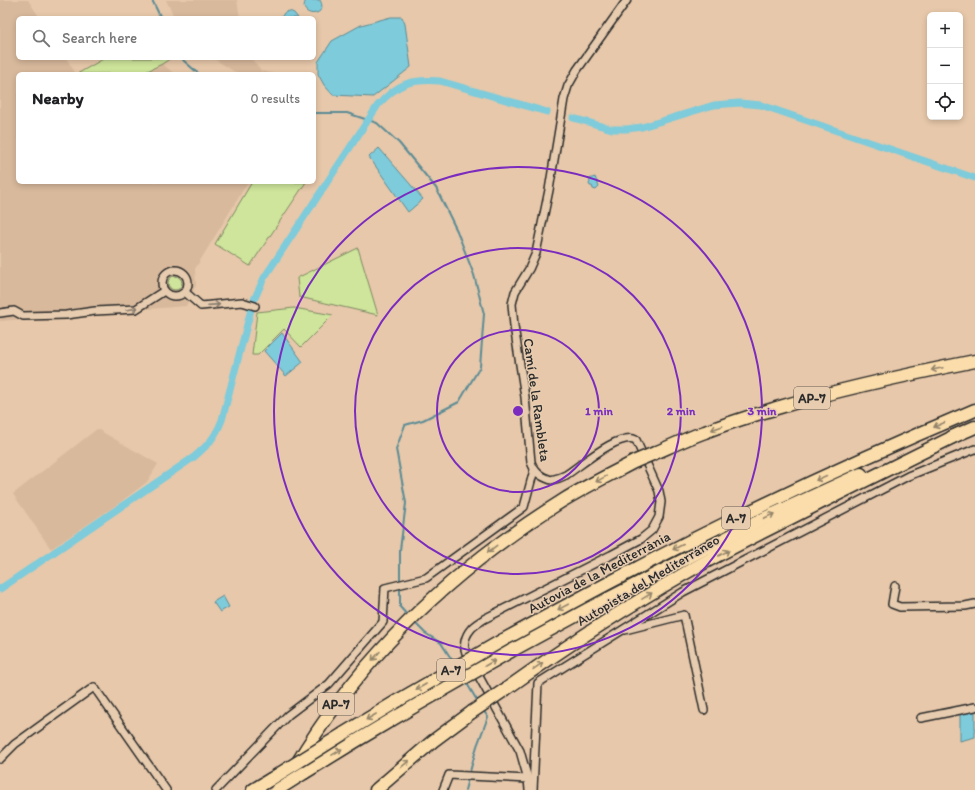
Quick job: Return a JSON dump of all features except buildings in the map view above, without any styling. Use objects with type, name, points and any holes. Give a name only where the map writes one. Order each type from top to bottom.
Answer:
[{"type":"highway","name":"AP-7","points":[[281,790],[311,739],[337,703],[372,660],[403,627],[424,606],[471,566],[511,535],[562,501],[636,461],[705,432],[754,415],[830,393],[975,361]]},
{"type":"highway","name":"Autovia de la Mediterrània","points":[[253,790],[399,700],[504,640],[624,575],[740,516],[839,470],[975,410]]},
{"type":"highway","name":"Autovia de la Mediterrània","points":[[277,790],[408,710],[592,607],[765,518],[888,462],[975,428]]},
{"type":"highway","name":"Autopista del Mediterráneo","points":[[376,790],[433,741],[472,712],[554,655],[611,618],[689,571],[759,534],[959,434]]},
{"type":"street","name":"Camí de la Rambleta","points":[[529,790],[528,779],[520,751],[466,653],[464,647],[466,638],[471,628],[484,619],[641,539],[652,530],[659,517],[661,502],[659,491],[653,477],[636,440],[633,438],[626,438],[612,444],[584,461],[564,476],[552,480],[542,477],[534,470],[530,462],[525,397],[512,304],[515,292],[529,269],[536,253],[549,190],[564,99],[568,86],[577,70],[627,0]]},
{"type":"street","points":[[170,270],[179,270],[183,272],[186,276],[188,284],[185,292],[181,295],[172,296],[164,291],[161,282],[166,273],[170,270]]},
{"type":"street","points":[[0,313],[14,311],[23,316],[66,315],[95,311],[136,309],[164,291]]},
{"type":"street","points":[[185,292],[202,306],[242,302],[252,305]]},
{"type":"street","points":[[533,790],[538,683],[683,592],[908,476],[975,449]]},
{"type":"street","points":[[216,790],[288,715],[328,684],[383,622],[385,588],[426,578],[524,507],[534,470]]},
{"type":"street","points":[[895,586],[892,604],[900,608],[966,606],[975,604]]},
{"type":"street","points":[[619,632],[684,615],[704,710]]},
{"type":"street","points":[[0,759],[15,744],[94,687],[166,790]]},
{"type":"street","points":[[921,718],[975,707]]},
{"type":"street","points":[[443,790],[450,775],[528,779]]},
{"type":"shaded area","points":[[0,0],[28,0],[39,16],[16,16],[16,60],[67,60],[75,72],[16,72],[16,184],[247,184],[195,269],[196,285],[186,306],[0,321]]},
{"type":"shaded area","points":[[166,0],[237,0],[240,16],[174,16]]},
{"type":"shaded area","points":[[216,60],[253,60],[261,71],[266,72],[235,72]]},
{"type":"shaded area","points":[[162,64],[172,72],[145,72]]},
{"type":"shaded area","points":[[97,429],[158,464],[147,482],[118,504],[51,549],[13,494]]},
{"type":"green space","points":[[102,60],[168,60],[145,72],[80,72]]},
{"type":"green space","points":[[251,184],[305,184],[250,266],[215,244]]},
{"type":"green space","points":[[358,248],[378,315],[299,297],[297,278]]},
{"type":"green space","points":[[172,276],[178,276],[182,280],[182,286],[178,290],[172,290],[168,286],[168,280]]},
{"type":"green space","points":[[294,308],[333,315],[301,347],[284,329],[258,355],[252,355],[257,312]]},
{"type":"water","points":[[306,0],[320,0],[322,6],[321,10],[313,14],[309,13],[305,10],[304,6]]},
{"type":"water","points":[[289,11],[296,16],[282,16],[284,13]]},
{"type":"water","points":[[391,17],[402,17],[405,24],[411,67],[373,97],[333,95],[324,85],[318,74],[318,62],[332,41],[361,25]]},
{"type":"water","points":[[379,148],[423,199],[408,212],[369,157]]},
{"type":"water","points":[[595,177],[599,187],[596,190],[589,184],[589,179]]},
{"type":"water","points":[[282,333],[303,362],[286,376],[264,351]]},
{"type":"water","points":[[223,596],[229,607],[220,612],[213,602]]},
{"type":"water","points":[[975,711],[975,737],[960,741],[960,714]]},
{"type":"waterway","points":[[152,0],[160,16]]},
{"type":"waterway","points":[[183,60],[197,72]]},
{"type":"waterway","points":[[0,589],[194,457],[211,441],[222,420],[253,302],[264,278],[378,105],[385,98],[399,87],[406,84],[421,81],[440,81],[547,112]]},
{"type":"waterway","points":[[573,118],[612,129],[627,129],[642,127],[714,105],[739,103],[761,105],[975,178]]},
{"type":"waterway","points":[[316,113],[347,113],[377,123],[399,143],[436,188],[457,231],[474,275],[484,314],[480,367],[459,402],[423,420],[405,425],[396,449],[406,503],[400,550],[400,582]]},
{"type":"waterway","points":[[400,587],[400,607],[409,617]]},
{"type":"waterway","points":[[415,623],[425,633],[441,643],[454,663]]},
{"type":"waterway","points":[[466,682],[478,702]]},
{"type":"waterway","points":[[465,790],[477,746],[488,717],[483,710]]}]
